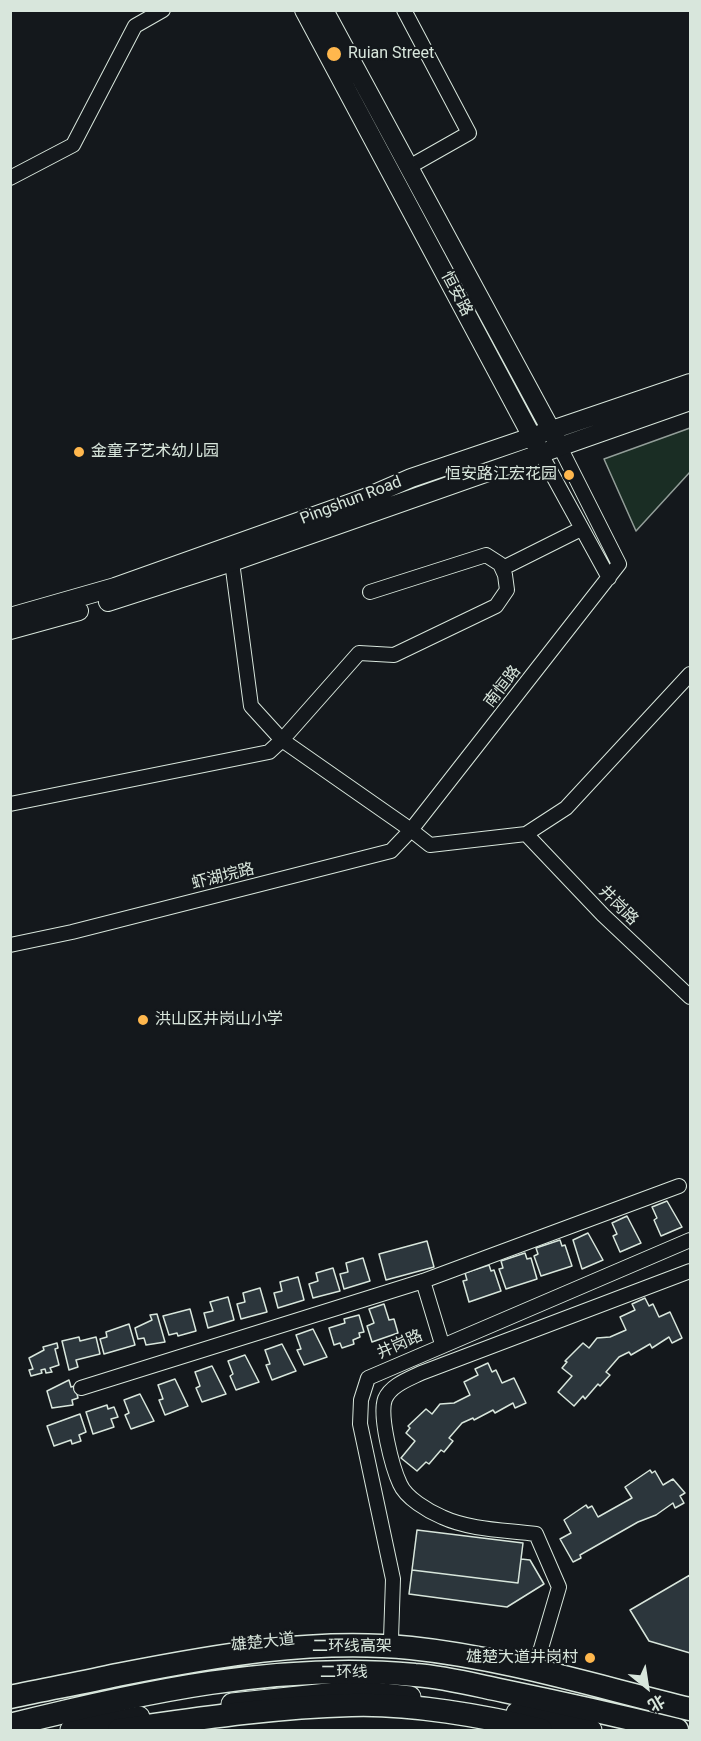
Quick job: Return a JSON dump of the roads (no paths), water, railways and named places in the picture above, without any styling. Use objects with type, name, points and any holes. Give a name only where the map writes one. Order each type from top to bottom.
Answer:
[{"type":"highway","name":"二环线高架","points":[[10,1695],[205,1659],[312,1646],[354,1646],[409,1648],[498,1661],[690,1709]]},
{"type":"highway","name":"二环线","points":[[10,1725],[194,1686],[247,1678],[329,1672],[415,1675],[459,1681],[677,1731]]},
{"type":"highway","points":[[119,1731],[246,1711],[353,1705],[429,1711],[541,1731]]},
{"type":"main road","name":"恒安路","points":[[304,10],[537,446]]},
{"type":"main road","name":"恒安路","points":[[324,10],[556,439]]},
{"type":"main road","name":"Pingshun Road","points":[[10,630],[232,562],[556,439],[690,383]]},
{"type":"main road","name":"Pingshun Road","points":[[556,439],[690,401]]},
{"type":"main road","name":"Pingshun Road","points":[[10,617],[115,587],[364,498],[411,478],[537,446]]},
{"type":"main road","name":"雄楚大道","points":[[10,1695],[130,1664],[219,1648],[312,1639],[391,1639],[452,1646],[537,1662],[690,1709]]},
{"type":"main road","points":[[71,1731],[148,1716],[270,1698],[356,1691],[469,1704],[591,1731]]},
{"type":"street","points":[[10,178],[73,145],[135,26],[163,10]]},
{"type":"street","points":[[404,10],[469,132],[409,167]]},
{"type":"street","name":"恒安路","points":[[556,439],[619,564]]},
{"type":"street","name":"恒安路","points":[[537,446],[609,578]]},
{"type":"street","points":[[503,568],[581,529]]},
{"type":"street","points":[[10,804],[269,752],[359,653],[394,655],[496,606],[507,590],[503,568],[486,555],[370,592]]},
{"type":"street","points":[[232,562],[251,706],[282,740],[430,845],[526,834],[566,808],[690,674]]},
{"type":"street","name":"南恒路","points":[[411,830],[619,564]]},
{"type":"street","name":"虾湖垸路","points":[[10,945],[392,851],[411,830]]},
{"type":"street","name":"井岗路","points":[[526,834],[603,915],[690,997]]},
{"type":"street","points":[[81,1388],[423,1281],[679,1186]]},
{"type":"street","name":"井岗路","points":[[391,1639],[393,1579],[360,1424],[361,1400],[368,1378],[442,1344],[690,1240]]},
{"type":"street","points":[[537,1662],[559,1587],[536,1534],[459,1524],[441,1517],[417,1502],[400,1485],[383,1417],[385,1400],[397,1385],[421,1373],[690,1271]]},
{"type":"street","points":[[423,1281],[442,1344]]},
{"type":"place","name":"Ruian Street","points":[[334,54]]},
{"type":"place","name":"金童子艺术幼儿园","points":[[79,452]]},
{"type":"place","name":"恒安路江宏花园","points":[[569,475]]},
{"type":"place","name":"洪山区井岗山小学","points":[[143,1020]]},
{"type":"place","name":"雄楚大道井岗村","points":[[590,1658]]}]
